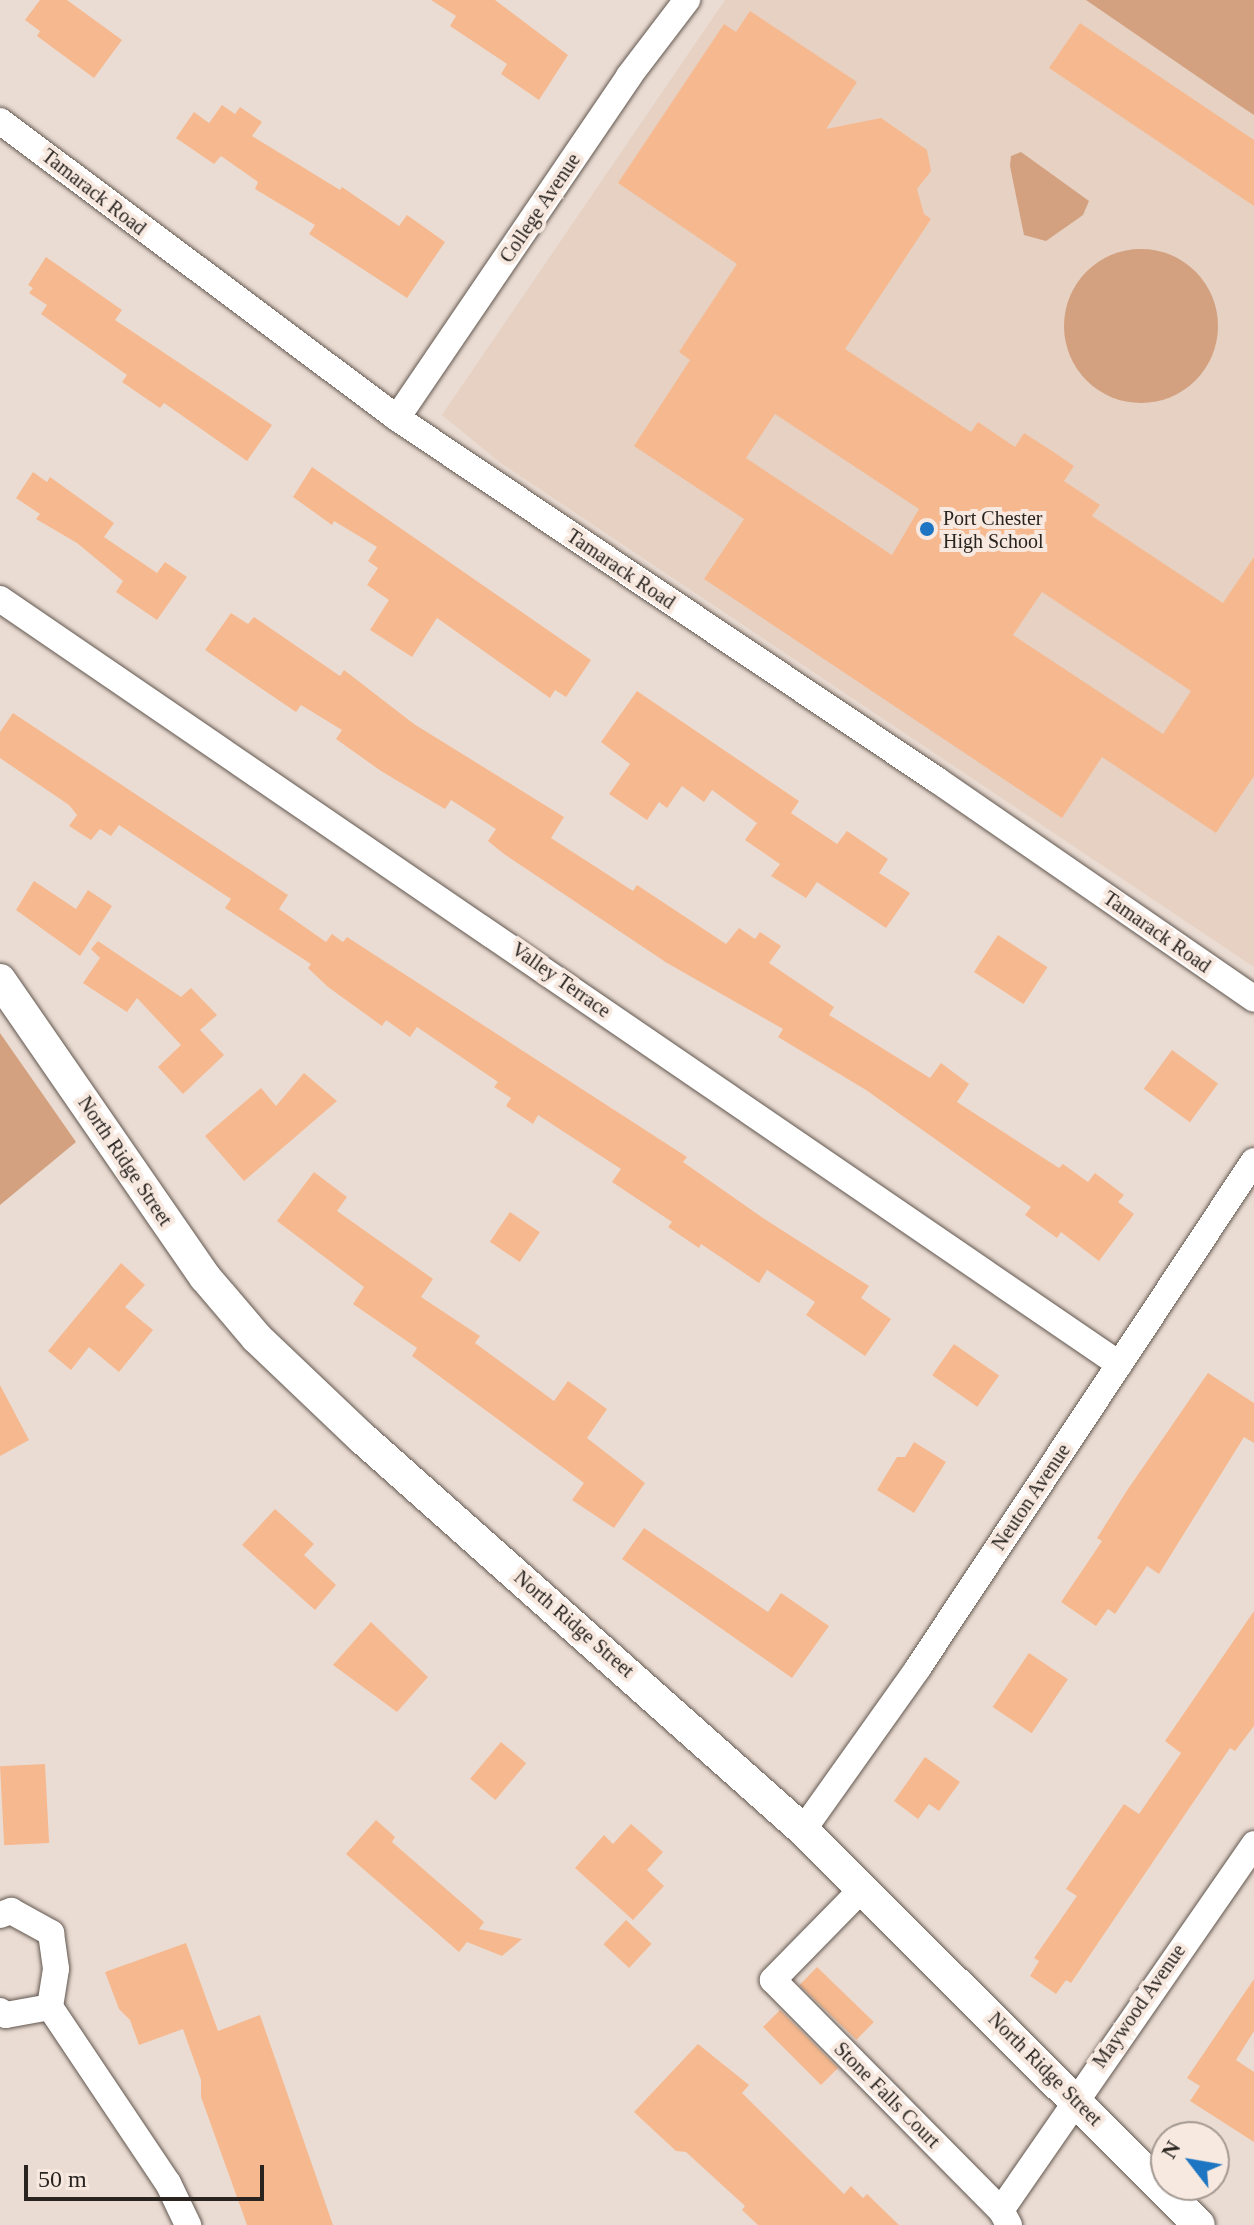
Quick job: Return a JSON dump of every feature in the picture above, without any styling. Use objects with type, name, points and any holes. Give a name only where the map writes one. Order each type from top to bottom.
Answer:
[{"type":"street","name":"College Avenue","points":[[397,418],[629,76],[687,0]]},
{"type":"street","name":"Tamarack Road","points":[[0,121],[397,418],[925,771],[1254,999]]},
{"type":"street","name":"Valley Terrace","points":[[0,599],[1119,1364]]},
{"type":"street","name":"North Ridge Street","points":[[0,980],[205,1277],[257,1338],[361,1437],[803,1830],[1199,2225]]},
{"type":"street","name":"Neuton Avenue","points":[[803,1830],[918,1668],[1254,1161]]},
{"type":"street","name":"Maywood Avenue","points":[[1005,2218],[1074,2098],[1254,1844]]},
{"type":"street","name":"Stone Falls Court","points":[[863,1888],[773,1980],[1005,2218]]},
{"type":"street","points":[[0,1915],[11,1911],[51,1933],[56,1969],[50,2007],[168,2183],[188,2225]]},
{"type":"street","points":[[0,2011],[6,2015],[50,2007]]},
{"type":"shaded area","name":"Port Chester High School","points":[[725,0],[1254,0],[1254,967],[498,461],[442,415]]},
{"type":"shaded area","points":[[1086,0],[1254,0],[1254,115],[1236,103]]},
{"type":"shaded area","points":[[1021,152],[1089,201],[1083,215],[1046,241],[1024,235],[1010,166],[1011,156]]},
{"type":"shaded area","points":[[1141,249],[1170,255],[1195,272],[1212,297],[1218,326],[1212,355],[1195,380],[1170,397],[1141,403],[1112,397],[1087,380],[1070,355],[1064,326],[1070,297],[1087,272],[1112,255]]},
{"type":"shaded area","points":[[0,1033],[76,1142],[0,1205]]},
{"type":"building","points":[[40,0],[67,0],[122,40],[94,78],[37,36],[40,31],[25,20]]},
{"type":"building","points":[[431,0],[495,0],[568,55],[539,100],[501,74],[507,64],[450,26],[456,16]]},
{"type":"building","points":[[750,11],[857,82],[826,129],[881,118],[927,150],[931,171],[917,189],[924,214],[931,219],[845,349],[971,432],[978,422],[1015,447],[1024,433],[1055,453],[1074,466],[1064,481],[1100,505],[1092,516],[1223,603],[1254,557],[1254,776],[1216,833],[1102,757],[1062,818],[704,579],[744,519],[634,446],[690,360],[679,352],[737,264],[618,183],[724,24],[736,32]],"holes":[[[775,414],[919,509],[892,555],[746,458]],[[1042,592],[1191,691],[1163,734],[1013,635]]]},
{"type":"building","points":[[1080,23],[1254,140],[1254,206],[1049,68]]},
{"type":"building","points":[[222,105],[235,114],[240,107],[262,122],[252,136],[340,190],[342,187],[399,226],[407,215],[445,242],[407,298],[309,234],[315,225],[255,189],[258,182],[221,156],[214,164],[176,138],[194,112],[209,123]]},
{"type":"building","points":[[46,257],[122,310],[115,320],[272,425],[247,461],[164,403],[160,408],[122,382],[127,375],[41,314],[47,305],[29,293],[33,288],[28,285]]},
{"type":"building","points":[[312,467],[591,660],[566,697],[555,690],[550,698],[437,618],[412,657],[370,630],[389,600],[367,585],[378,568],[368,561],[377,547],[334,521],[332,525],[293,497]]},
{"type":"building","points":[[33,472],[47,482],[50,477],[114,523],[104,537],[157,573],[165,562],[187,577],[157,620],[116,592],[123,581],[77,543],[36,519],[40,514],[16,498]]},
{"type":"building","points":[[231,613],[248,624],[254,617],[340,676],[344,670],[414,724],[564,817],[551,838],[633,891],[637,885],[726,944],[739,928],[755,939],[760,932],[781,946],[769,963],[834,1007],[829,1015],[930,1078],[941,1063],[969,1084],[957,1102],[1059,1168],[1063,1164],[1088,1182],[1095,1173],[1124,1195],[1118,1202],[1134,1214],[1099,1261],[1061,1232],[1057,1238],[1025,1215],[1031,1207],[866,1090],[778,1037],[783,1029],[667,963],[504,854],[488,841],[496,829],[451,800],[445,809],[381,771],[336,739],[342,730],[301,705],[296,712],[205,650]]},
{"type":"building","points":[[637,691],[799,801],[791,813],[837,844],[847,831],[888,859],[879,873],[910,893],[886,928],[817,882],[806,898],[771,876],[780,864],[745,840],[757,823],[712,790],[704,802],[682,786],[667,808],[659,802],[647,820],[609,794],[630,764],[601,742]]},
{"type":"building","points":[[13,713],[288,895],[279,909],[326,942],[332,934],[343,942],[347,937],[687,1157],[683,1162],[869,1286],[861,1298],[891,1319],[865,1356],[806,1315],[815,1302],[767,1270],[759,1283],[701,1244],[699,1248],[668,1227],[672,1222],[612,1182],[621,1169],[538,1115],[533,1124],[506,1106],[511,1098],[494,1087],[498,1082],[417,1027],[410,1037],[386,1020],[382,1026],[328,987],[308,968],[311,964],[225,908],[231,899],[119,825],[111,836],[100,829],[91,840],[69,826],[77,815],[69,805],[0,758],[0,732]]},
{"type":"building","points":[[34,881],[76,909],[88,890],[112,906],[80,956],[16,910]]},
{"type":"building","points":[[998,935],[1047,967],[1024,1004],[974,972]]},
{"type":"building","points":[[98,941],[181,997],[191,988],[217,1015],[200,1030],[224,1055],[183,1094],[158,1067],[181,1045],[137,998],[127,1012],[83,983],[100,958],[91,949]]},
{"type":"building","points":[[1172,1050],[1218,1084],[1190,1122],[1144,1089]]},
{"type":"building","points":[[304,1073],[337,1101],[244,1181],[205,1136],[261,1088],[276,1106]]},
{"type":"building","points":[[314,1172],[347,1197],[337,1211],[433,1279],[421,1297],[480,1336],[475,1343],[554,1401],[568,1381],[607,1409],[587,1438],[645,1483],[614,1528],[572,1500],[584,1483],[412,1356],[417,1348],[353,1304],[364,1287],[277,1221]]},
{"type":"building","points":[[510,1212],[540,1232],[520,1262],[490,1242]]},
{"type":"building","points":[[121,1263],[145,1285],[125,1307],[153,1330],[119,1372],[89,1347],[71,1370],[48,1351]]},
{"type":"building","points":[[954,1344],[999,1376],[977,1407],[932,1375]]},
{"type":"building","points":[[1208,1373],[1254,1403],[1254,1443],[1244,1437],[1159,1574],[1147,1566],[1115,1614],[1108,1609],[1096,1626],[1061,1602],[1102,1541],[1097,1538],[1128,1489]]},
{"type":"building","points":[[0,1385],[29,1440],[0,1456]]},
{"type":"building","points":[[914,1442],[946,1462],[914,1513],[877,1490],[897,1457],[905,1457]]},
{"type":"building","points":[[275,1509],[314,1544],[304,1555],[336,1585],[315,1610],[242,1545]]},
{"type":"building","points":[[644,1528],[768,1612],[781,1593],[829,1626],[792,1678],[622,1559]]},
{"type":"building","points":[[1254,1611],[1254,1726],[1235,1751],[1230,1748],[1071,1983],[1066,1980],[1056,1994],[1030,1976],[1039,1961],[1034,1958],[1077,1896],[1066,1889],[1124,1804],[1139,1814],[1181,1753],[1165,1741]]},
{"type":"building","points":[[371,1622],[428,1677],[397,1712],[333,1665]]},
{"type":"building","points":[[1029,1653],[1068,1679],[1032,1733],[993,1707]]},
{"type":"building","points":[[501,1742],[526,1763],[495,1800],[470,1779]]},
{"type":"building","points":[[925,1757],[960,1782],[939,1811],[929,1804],[918,1819],[894,1801]]},
{"type":"building","points":[[45,1764],[49,1843],[4,1845],[0,1766]]},
{"type":"building","points":[[376,1820],[395,1837],[392,1842],[484,1922],[479,1929],[522,1939],[502,1956],[467,1942],[459,1952],[346,1854]]},
{"type":"building","points":[[631,1824],[663,1852],[647,1870],[664,1886],[633,1920],[575,1868],[604,1835],[613,1844]]},
{"type":"building","points":[[626,1920],[652,1944],[629,1968],[603,1944]]},
{"type":"building","points":[[186,1943],[218,2031],[260,2015],[333,2225],[247,2225],[201,2097],[201,2080],[183,2029],[139,2045],[130,2020],[119,2009],[105,1972]]},
{"type":"building","points":[[817,1967],[874,2022],[856,2040],[800,1985]]},
{"type":"building","points":[[1254,1979],[1254,2031],[1236,2060],[1254,2072],[1254,2142],[1230,2127],[1230,2121],[1221,2121],[1190,2101],[1200,2086],[1187,2078]]},
{"type":"building","points":[[780,2010],[838,2068],[821,2085],[763,2027]]},
{"type":"building","points":[[698,2044],[749,2085],[742,2093],[844,2194],[851,2186],[863,2198],[867,2194],[899,2225],[758,2225],[742,2210],[745,2206],[686,2152],[676,2151],[634,2112]]},
{"type":"place","name":"Port Chester High School","points":[[927,529]]}]
